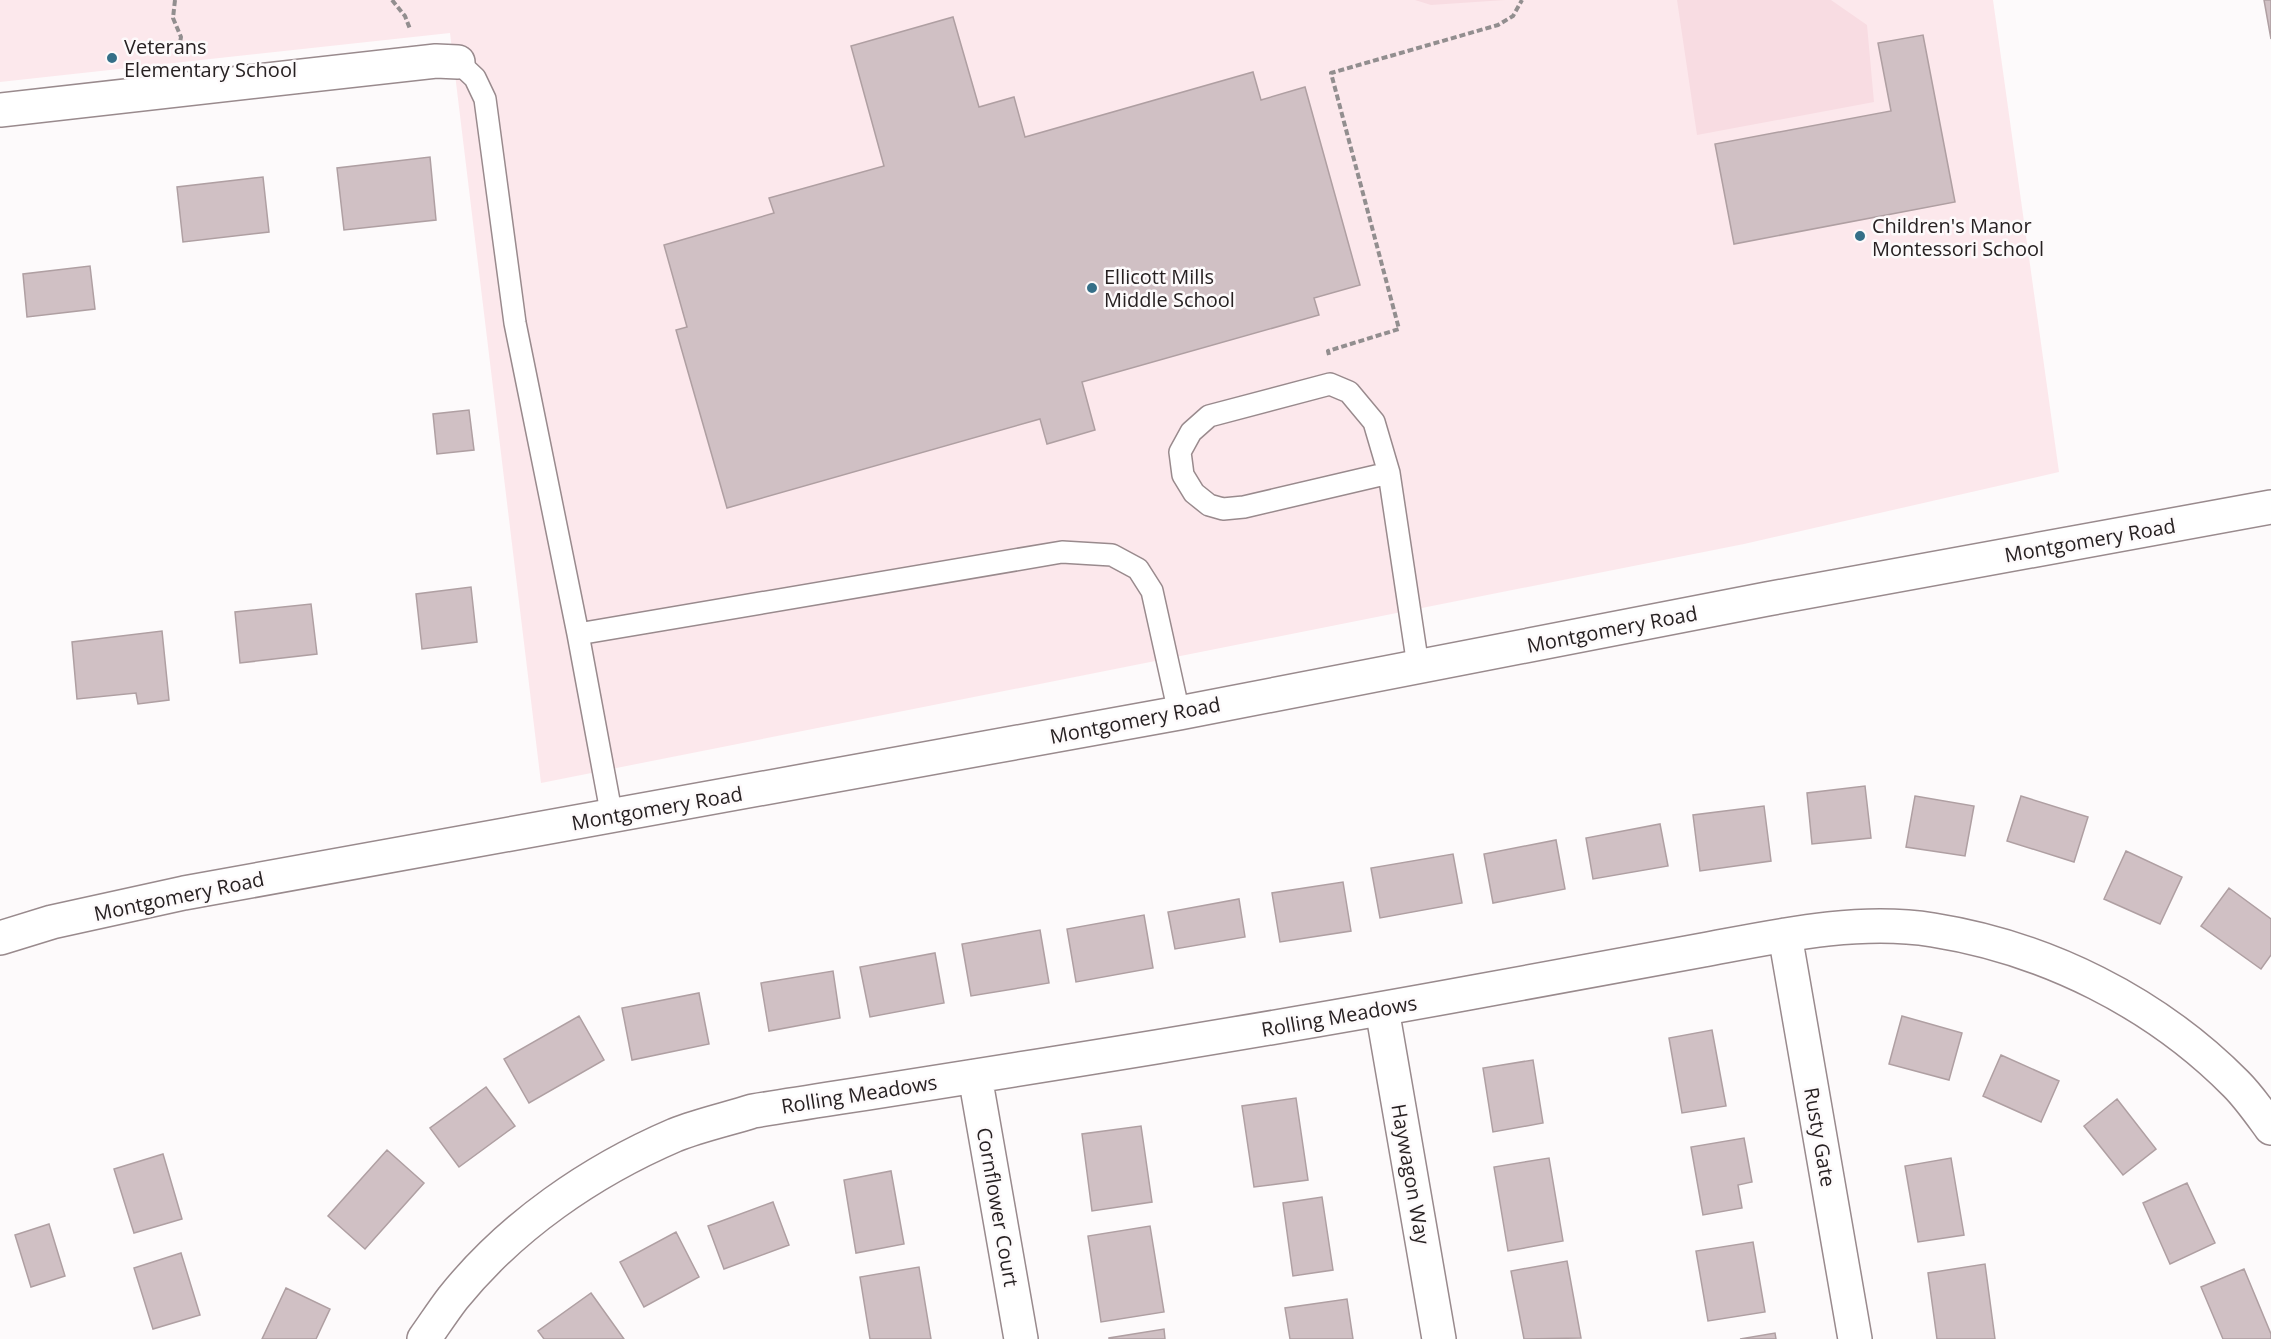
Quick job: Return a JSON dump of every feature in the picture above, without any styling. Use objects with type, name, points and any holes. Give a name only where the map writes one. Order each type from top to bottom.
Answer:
[{"type":"street","points":[[0,110],[436,61],[458,62]]},
{"type":"street","name":"Montgomery Road","points":[[0,938],[52,922],[184,893],[1179,713],[1767,599],[2271,507]]},
{"type":"street","name":"Rolling Meadows","points":[[424,1339],[453,1298],[498,1250],[550,1205],[612,1164],[677,1134],[753,1111],[1382,1009],[1785,935],[1871,925],[1931,930],[1986,941],[2051,963],[2120,994],[2178,1033],[2237,1085],[2271,1128]]},
{"type":"street","name":"Rusty Gate","points":[[1785,935],[1855,1339]]},
{"type":"street","name":"Haywagon Way","points":[[1382,1009],[1439,1339]]},
{"type":"street","name":"Cornflower Court","points":[[975,1076],[1020,1339]]},
{"type":"lane","points":[[458,62],[475,78],[486,99],[515,323],[578,634],[612,817]]},
{"type":"lane","points":[[1389,473],[1244,507],[1223,509],[1209,505],[1194,493],[1183,476],[1180,452],[1191,432],[1209,416],[1330,384],[1349,392],[1374,422],[1389,473],[1418,666]]},
{"type":"lane","points":[[578,634],[1062,552],[1112,555],[1138,569],[1152,591],[1179,713]]},
{"type":"path","points":[[175,0],[173,18],[182,37],[174,73],[184,89]]},
{"type":"path","points":[[1330,384],[1328,351],[1399,328],[1331,73],[1498,24],[1513,16],[1522,0]]},
{"type":"shaded area","name":"Ellicott Mills Middle School","points":[[0,0],[1993,0],[2059,472],[1744,544],[541,783],[450,33],[0,82]]},
{"type":"shaded area","points":[[1415,0],[1505,0],[1431,5]]},
{"type":"shaded area","points":[[1677,0],[1831,0],[1867,25],[1874,102],[1697,135]]},
{"type":"building","points":[[2264,0],[2271,0],[2271,39]]},
{"type":"building","points":[[953,17],[979,107],[1014,97],[1025,137],[1253,72],[1261,100],[1305,87],[1360,285],[1314,298],[1319,315],[1082,382],[1095,430],[1047,444],[1040,419],[727,508],[676,330],[687,327],[664,245],[774,213],[769,198],[884,166],[851,46]]},
{"type":"building","name":"Children's Manor Montessori School","points":[[1923,35],[1955,202],[1734,244],[1715,144],[1891,111],[1878,43]]},
{"type":"building","points":[[430,157],[436,220],[344,230],[337,168]]},
{"type":"building","points":[[263,177],[269,232],[183,242],[177,187]]},
{"type":"building","points":[[90,266],[95,309],[27,317],[23,274]]},
{"type":"building","points":[[469,410],[474,450],[437,454],[433,414]]},
{"type":"building","points":[[471,587],[477,642],[422,649],[416,594]]},
{"type":"building","points":[[311,604],[317,654],[240,663],[235,612]]},
{"type":"building","points":[[162,631],[169,700],[138,704],[136,693],[77,699],[72,642]]},
{"type":"building","points":[[1865,786],[1871,838],[1812,844],[1807,793]]},
{"type":"building","points":[[1915,796],[1974,806],[1965,856],[1906,847]]},
{"type":"building","points":[[2021,796],[2088,817],[2074,862],[2007,841]]},
{"type":"building","points":[[1764,806],[1771,861],[1700,871],[1693,815]]},
{"type":"building","points":[[1660,824],[1668,866],[1593,879],[1586,838]]},
{"type":"building","points":[[1556,840],[1565,889],[1493,903],[1484,854]]},
{"type":"building","points":[[2126,851],[2182,877],[2160,924],[2104,899]]},
{"type":"building","points":[[1453,854],[1462,903],[1380,918],[1371,868]]},
{"type":"building","points":[[1343,882],[1351,931],[1280,942],[1272,893]]},
{"type":"building","points":[[2229,888],[2271,919],[2271,955],[2261,969],[2201,926]]},
{"type":"building","points":[[1239,899],[1245,937],[1175,949],[1168,912]]},
{"type":"building","points":[[1144,915],[1153,968],[1076,982],[1067,929]]},
{"type":"building","points":[[1040,930],[1049,983],[971,996],[962,944]]},
{"type":"building","points":[[935,953],[944,1003],[870,1017],[860,967]]},
{"type":"building","points":[[833,971],[840,1018],[769,1031],[761,983]]},
{"type":"building","points":[[699,993],[709,1044],[632,1060],[622,1008]]},
{"type":"building","points":[[579,1016],[604,1060],[529,1103],[504,1059]]},
{"type":"building","points":[[1902,1016],[1962,1033],[1949,1080],[1889,1064]]},
{"type":"building","points":[[1712,1030],[1726,1106],[1682,1113],[1669,1038]]},
{"type":"building","points":[[2001,1055],[2059,1081],[2041,1122],[1983,1096]]},
{"type":"building","points":[[1533,1060],[1543,1123],[1493,1132],[1483,1068]]},
{"type":"building","points":[[486,1087],[515,1126],[459,1167],[430,1128]]},
{"type":"building","points":[[1296,1098],[1308,1180],[1254,1187],[1242,1106]]},
{"type":"building","points":[[2117,1099],[2156,1149],[2123,1175],[2084,1126]]},
{"type":"building","points":[[1141,1126],[1152,1202],[1092,1211],[1082,1134]]},
{"type":"building","points":[[1744,1138],[1752,1182],[1738,1185],[1742,1208],[1703,1215],[1691,1147]]},
{"type":"building","points":[[387,1150],[424,1183],[365,1249],[328,1216]]},
{"type":"building","points":[[163,1154],[182,1219],[134,1233],[114,1169]]},
{"type":"building","points":[[1549,1158],[1563,1241],[1508,1251],[1494,1167]]},
{"type":"building","points":[[1951,1158],[1964,1235],[1918,1242],[1905,1166]]},
{"type":"building","points":[[891,1171],[904,1244],[856,1253],[844,1180]]},
{"type":"building","points":[[2187,1183],[2215,1243],[2170,1264],[2143,1203]]},
{"type":"building","points":[[1322,1197],[1333,1270],[1293,1276],[1283,1203]]},
{"type":"building","points":[[773,1202],[789,1245],[724,1269],[708,1226]]},
{"type":"building","points":[[49,1224],[65,1276],[31,1287],[15,1235]]},
{"type":"building","points":[[1150,1226],[1164,1312],[1101,1322],[1088,1236]]},
{"type":"building","points":[[676,1232],[699,1277],[644,1307],[620,1262]]},
{"type":"building","points":[[1753,1242],[1765,1312],[1708,1321],[1696,1251]]},
{"type":"building","points":[[181,1253],[200,1315],[153,1329],[134,1268]]},
{"type":"building","points":[[1567,1261],[1581,1338],[1524,1339],[1511,1271]]},
{"type":"building","points":[[1985,1264],[1995,1339],[1937,1339],[1928,1273]]},
{"type":"building","points":[[919,1267],[931,1339],[870,1339],[860,1277]]},
{"type":"building","points":[[2244,1269],[2271,1339],[2223,1339],[2201,1287]]},
{"type":"building","points":[[286,1288],[330,1309],[316,1339],[262,1339]]},
{"type":"building","points":[[591,1293],[624,1339],[544,1339],[538,1331]]},
{"type":"building","points":[[1347,1299],[1353,1339],[1290,1339],[1285,1308]]},
{"type":"building","points":[[1164,1329],[1165,1339],[1109,1339],[1109,1338]]},
{"type":"building","points":[[1775,1333],[1776,1339],[1740,1339]]},
{"type":"place","name":"Veterans Elementary School","points":[[112,58]]},
{"type":"place","name":"Children's Manor Montessori School","points":[[1860,236]]},
{"type":"place","name":"Ellicott Mills Middle School","points":[[1092,288]]}]
